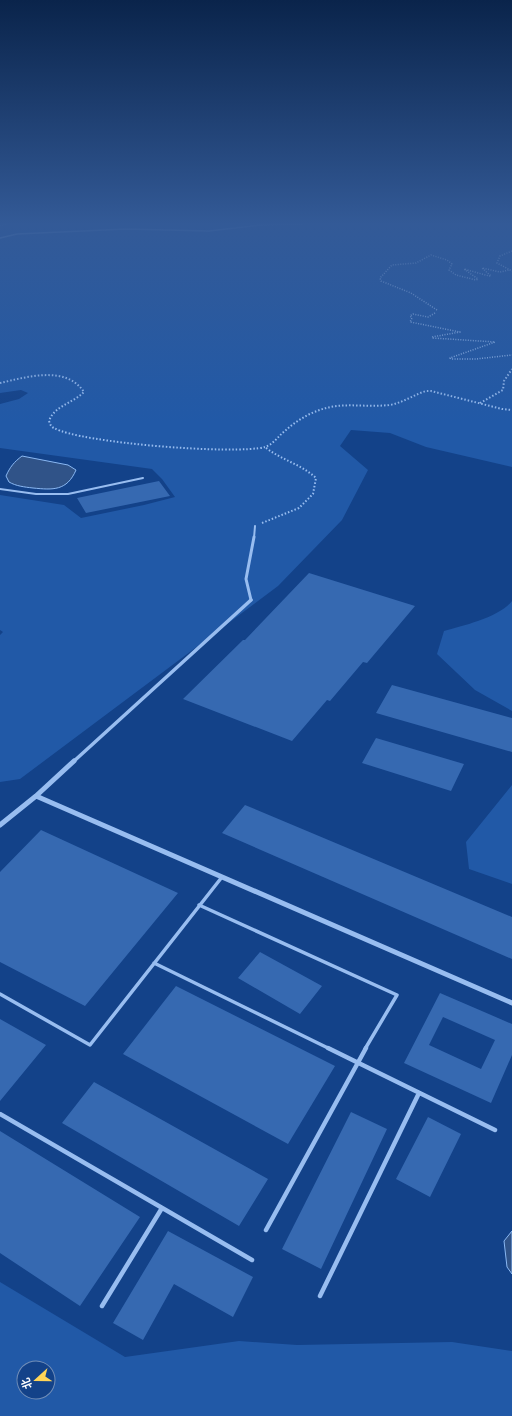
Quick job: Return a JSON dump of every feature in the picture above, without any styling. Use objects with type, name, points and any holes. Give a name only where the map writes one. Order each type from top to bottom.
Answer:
[{"type":"street","points":[[0,825],[36,796],[251,600]]},
{"type":"street","points":[[36,796],[512,1003]]},
{"type":"lane","points":[[0,489],[36,494],[68,494],[143,478]]},
{"type":"lane","points":[[251,600],[246,579],[255,526]]},
{"type":"lane","points":[[0,994],[90,1045],[222,876]]},
{"type":"lane","points":[[199,905],[397,995],[357,1063],[266,1230]]},
{"type":"lane","points":[[154,963],[494,1130]]},
{"type":"lane","points":[[320,1296],[419,1093]]},
{"type":"lane","points":[[0,1114],[252,1260]]},
{"type":"lane","points":[[102,1306],[162,1208]]},
{"type":"path","points":[[404,290],[411,293],[437,310]]},
{"type":"path","points":[[435,313],[428,317],[413,314],[410,316],[412,318],[410,322],[460,332],[432,337],[433,338],[495,342],[450,358],[451,359],[476,359],[512,355]]},
{"type":"path","points":[[479,404],[502,390],[504,381],[512,370]]},
{"type":"path","points":[[0,383],[43,376],[65,377],[76,381],[82,386],[84,392],[49,417],[49,421],[53,428],[66,433],[120,443],[219,448],[265,447],[288,428],[315,412],[334,406],[349,404],[392,405],[407,400],[421,392],[431,391],[479,404],[512,410]]},
{"type":"path","points":[[255,526],[298,508],[313,494],[316,478],[308,470],[274,455],[265,447]]},
{"type":"shaded area","points":[[0,290],[512,290],[512,467],[426,447],[390,433],[351,430],[340,446],[368,470],[342,520],[278,586],[20,779],[0,782],[0,635],[3,632],[0,630],[0,495],[64,505],[81,518],[175,497],[162,479],[152,469],[0,448],[0,404],[19,399],[28,393],[21,390],[0,393]]},
{"type":"shaded area","points":[[22,456],[68,465],[76,470],[68,482],[59,488],[40,489],[17,485],[9,482],[6,476],[12,465]]},
{"type":"shaded area","points":[[512,601],[512,711],[475,690],[437,654],[444,631],[471,624],[490,616],[499,612]]},
{"type":"shaded area","points":[[512,785],[512,884],[469,869],[466,842]]},
{"type":"shaded area","points":[[512,1231],[512,1274],[507,1267],[504,1241]]},
{"type":"shaded area","points":[[0,1282],[125,1357],[239,1341],[297,1345],[452,1342],[512,1351],[512,1416],[0,1416]]},
{"type":"building","points":[[159,481],[170,496],[86,513],[77,498]]},
{"type":"building","points":[[309,573],[415,606],[367,663],[363,662],[330,701],[327,700],[292,741],[183,699],[243,640],[245,640]]},
{"type":"building","points":[[392,685],[512,718],[512,752],[376,713]]},
{"type":"building","points":[[376,738],[464,764],[451,791],[362,763]]},
{"type":"building","points":[[245,805],[512,917],[512,959],[222,833]]},
{"type":"building","points":[[41,830],[178,893],[85,1006],[0,962],[0,872]]},
{"type":"building","points":[[260,952],[322,986],[300,1014],[238,978]]},
{"type":"building","points":[[176,986],[335,1066],[288,1144],[123,1054]]},
{"type":"building","points":[[440,993],[512,1024],[512,1055],[491,1103],[404,1063]],"holes":[[[443,1017],[495,1040],[481,1069],[429,1045]]]},
{"type":"building","points":[[0,1019],[46,1045],[0,1101]]},
{"type":"building","points":[[94,1082],[268,1179],[239,1226],[62,1123]]},
{"type":"building","points":[[351,1112],[387,1129],[321,1269],[282,1249]]},
{"type":"building","points":[[428,1117],[461,1134],[430,1197],[396,1179]]},
{"type":"building","points":[[0,1131],[140,1217],[80,1306],[0,1253]]},
{"type":"building","points":[[168,1231],[253,1277],[233,1317],[174,1284],[143,1340],[113,1323]]}]
